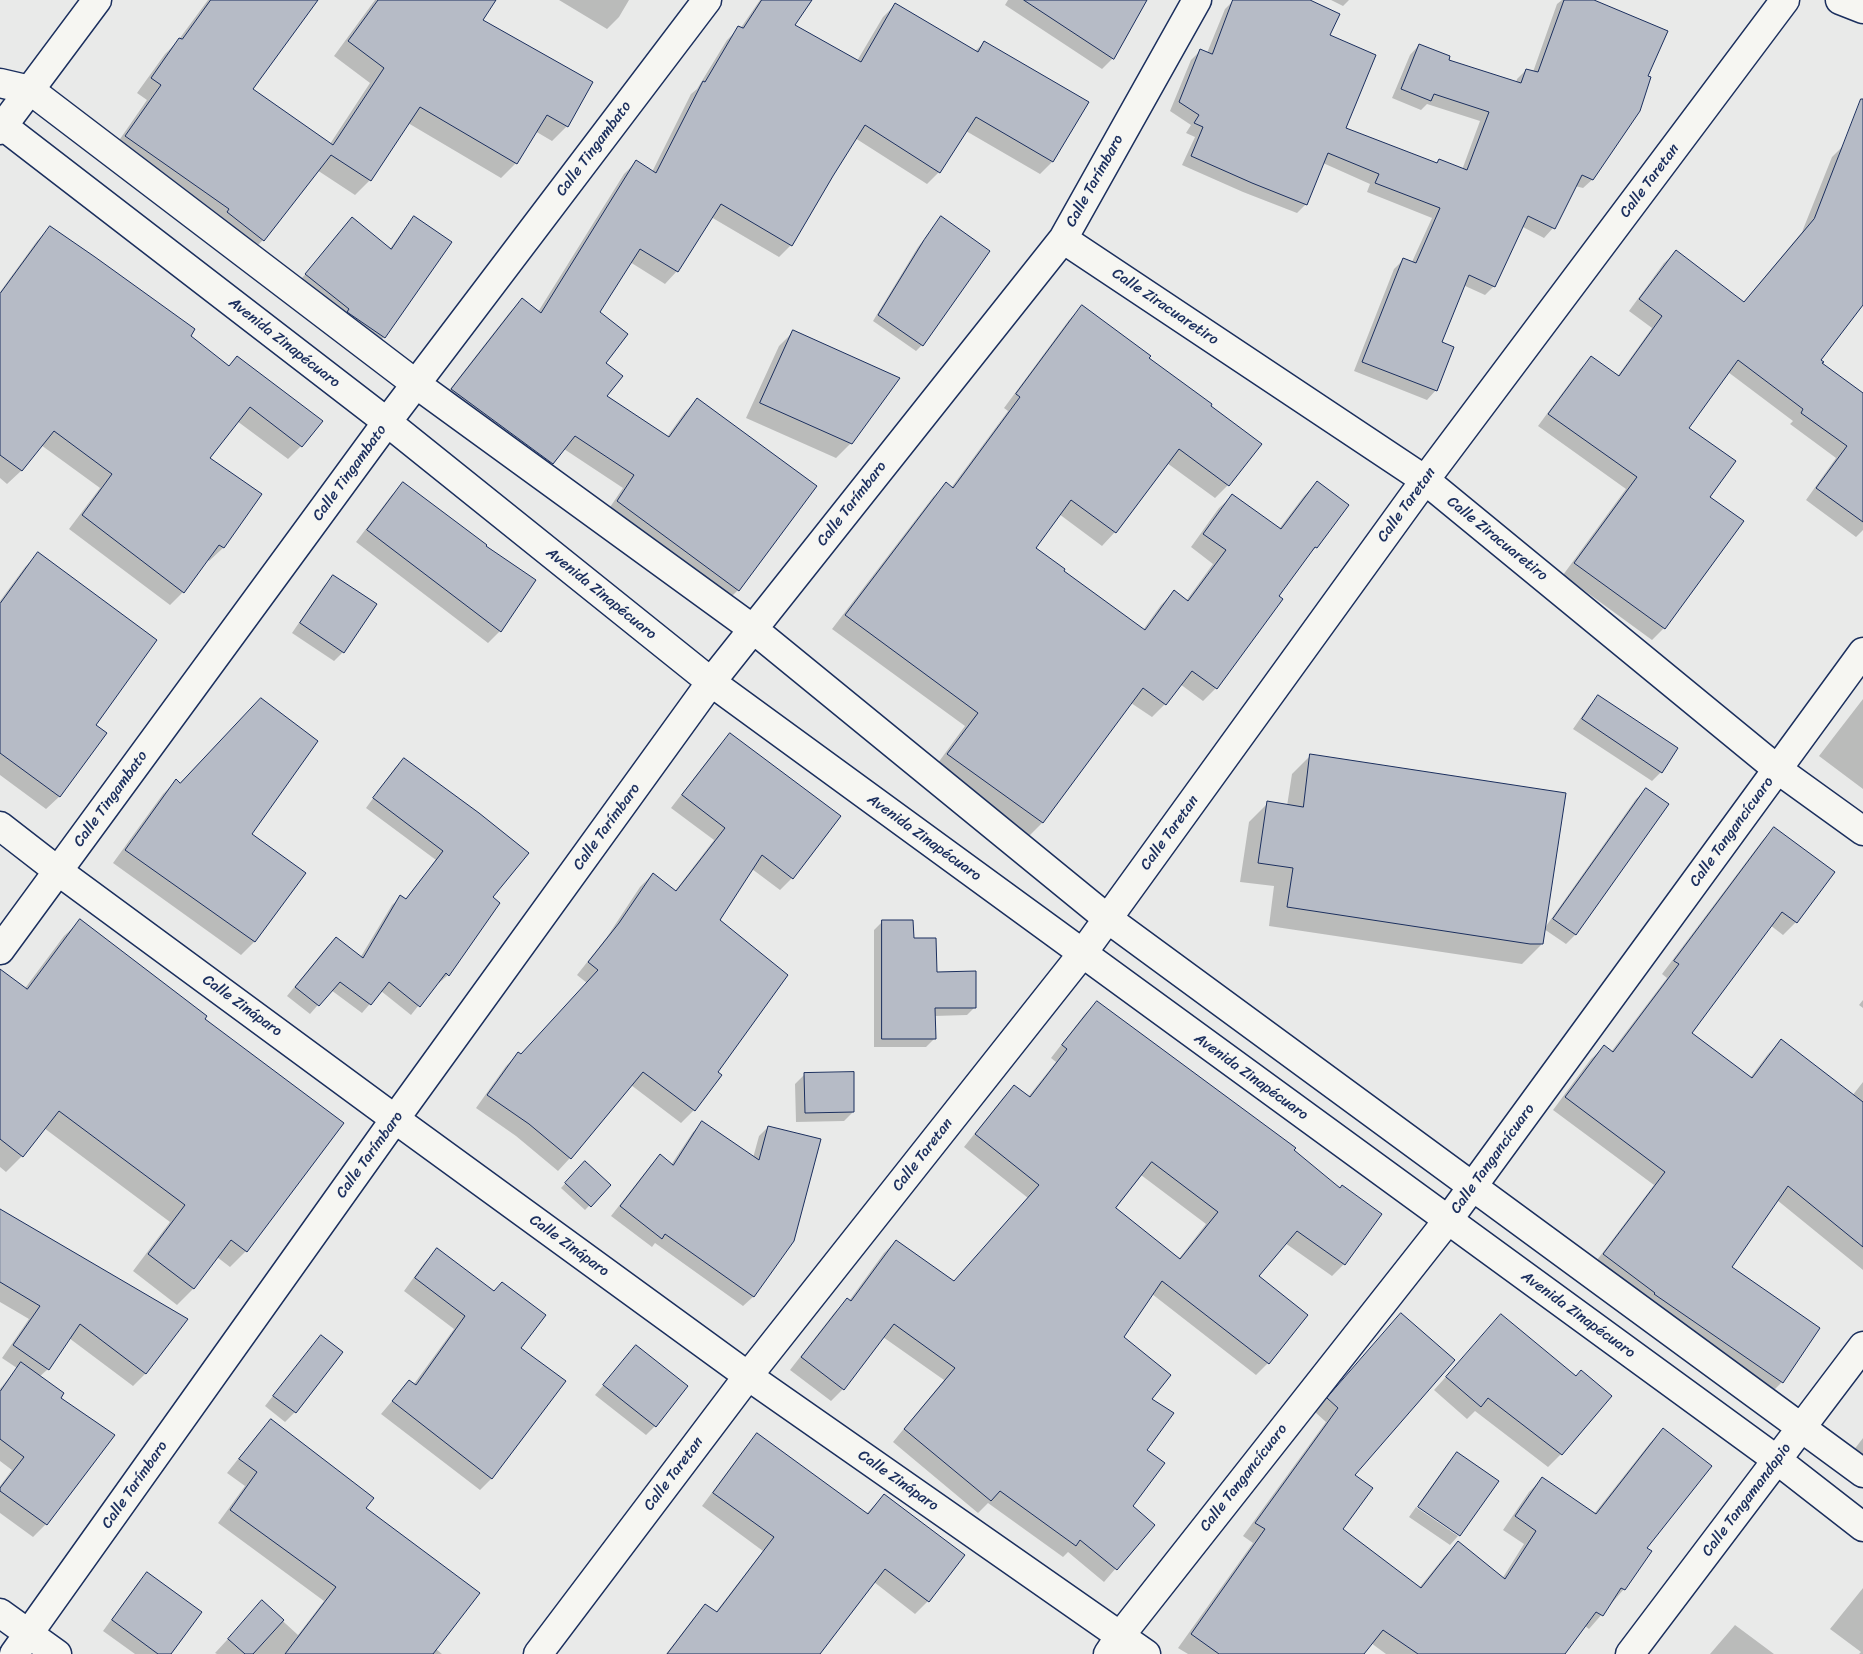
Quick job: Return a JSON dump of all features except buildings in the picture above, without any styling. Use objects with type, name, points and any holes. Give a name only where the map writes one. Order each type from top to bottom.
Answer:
[{"type":"street","points":[[1,126],[97,0]]},
{"type":"street","name":"Calle Tingambato","points":[[0,950],[387,422],[707,0]]},
{"type":"street","name":"Calle Tarímbaro","points":[[22,1644],[395,1119],[711,682],[1062,238],[1197,0]]},
{"type":"street","name":"Calle Taretan","points":[[538,1654],[748,1376],[1082,954],[1426,480],[1785,0]]},
{"type":"street","points":[[1840,0],[1863,8]]},
{"type":"street","points":[[0,83],[30,90],[416,384],[753,629],[1108,919],[1863,1473]]},
{"type":"street","name":"Avenida Zinapécuaro","points":[[1,126],[387,422],[711,682],[1777,1460],[1863,1527]]},
{"type":"street","name":"Calle Ziracuaretiro","points":[[1062,238],[1426,480],[1777,769],[1863,831]]},
{"type":"street","name":"Calle Tangancícuaro","points":[[1114,1645],[1448,1220],[1863,652]]},
{"type":"street","name":"Calle Zináparo","points":[[0,826],[58,871],[395,1119],[1114,1645],[1146,1654]]},
{"type":"street","name":"Calle Tangamandapio","points":[[1630,1654],[1863,1346]]},
{"type":"street","points":[[0,1613],[22,1644],[58,1654]]}]
